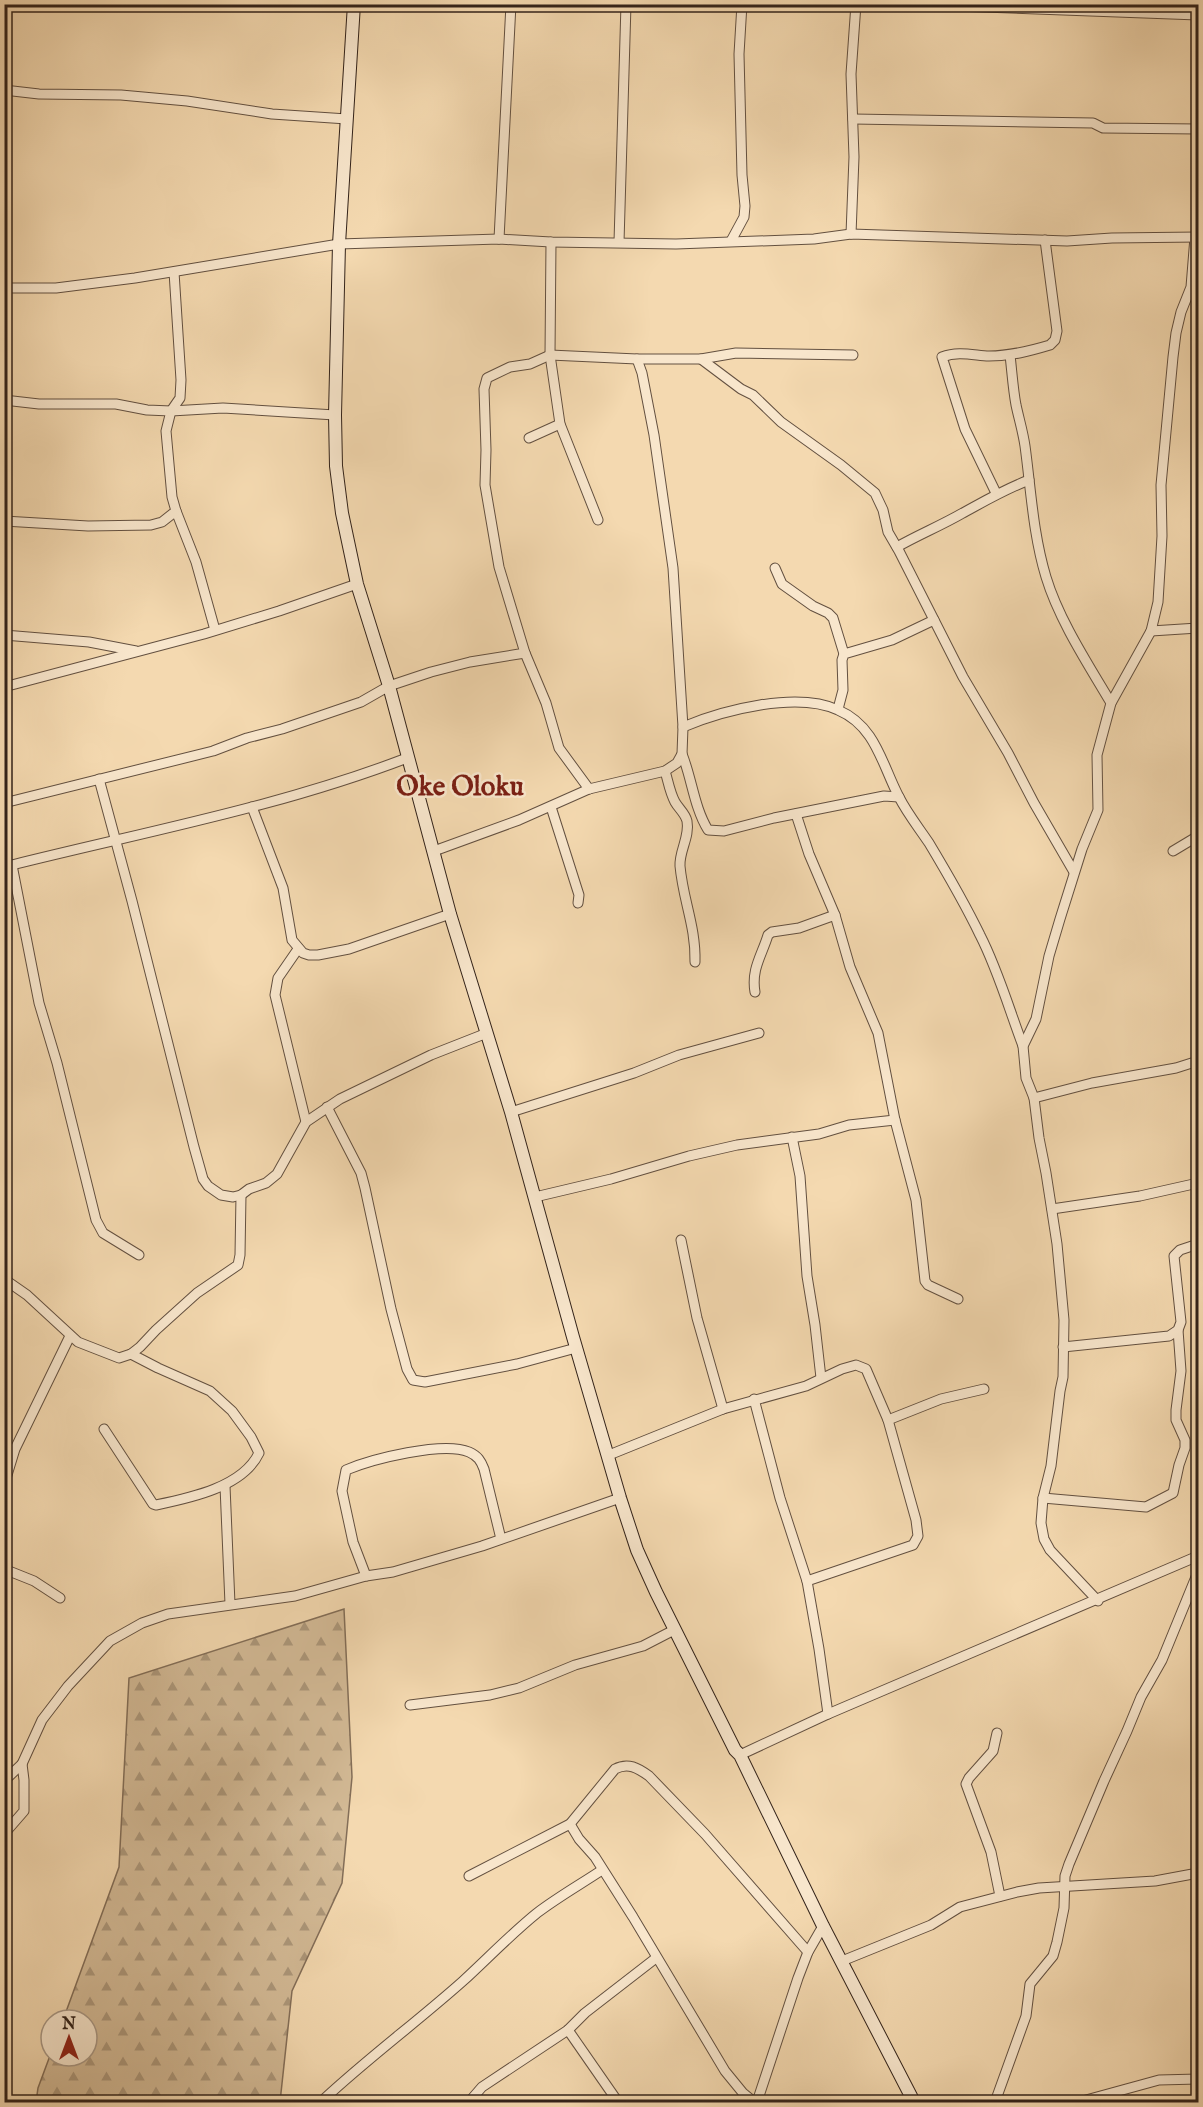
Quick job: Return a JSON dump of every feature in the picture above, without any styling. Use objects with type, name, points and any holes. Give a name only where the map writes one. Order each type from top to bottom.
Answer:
[{"type":"street","points":[[500,239],[510,4]]},
{"type":"street","points":[[619,242],[626,4]]},
{"type":"street","points":[[731,241],[744,217],[745,206],[739,54],[742,4]]},
{"type":"street","points":[[851,234],[854,157],[851,74],[856,4]]},
{"type":"street","points":[[901,4],[1198,15]]},
{"type":"street","points":[[350,5],[347,119],[339,243],[335,415],[336,466],[342,513],[357,584],[389,686],[450,914],[536,1197],[576,1348],[620,1498],[638,1550],[674,1630],[735,1750],[740,1755],[823,1926],[914,2103]]},
{"type":"street","points":[[4,90],[39,94],[121,95],[272,114],[347,119]]},
{"type":"street","points":[[853,119],[1093,123],[1103,128],[1198,129]]},
{"type":"street","points":[[4,288],[56,288],[174,272],[339,243],[500,239],[676,244],[814,239],[851,234],[1045,240],[1197,237],[1191,287],[1181,312],[1173,357],[1161,485],[1160,580],[1151,631],[1111,704],[1097,755],[1098,810],[1074,872],[1049,956],[1036,1019],[1023,1046]]},
{"type":"street","points":[[996,493],[965,429],[942,357],[958,353],[988,356],[1010,355],[1050,345],[1055,340],[1057,331],[1045,240]]},
{"type":"street","points":[[551,242],[550,355],[560,424],[598,520]]},
{"type":"street","points":[[174,272],[181,380],[180,398],[171,411],[166,431],[172,497],[196,562],[215,630]]},
{"type":"street","points":[[589,789],[559,748],[546,703],[525,653],[499,567],[485,485],[484,389],[487,378],[510,367],[530,364],[550,355],[638,359],[701,359],[736,353],[853,355]]},
{"type":"street","points":[[1010,355],[1039,548],[1047,578],[1057,604],[1111,704]]},
{"type":"street","points":[[638,359],[654,435],[673,568],[683,727],[682,754],[689,772],[700,818],[708,830],[724,831],[763,820],[884,796],[899,797]]},
{"type":"street","points":[[701,359],[753,396],[781,422],[848,470],[875,493],[883,510],[888,532],[963,677],[1074,872]]},
{"type":"street","points":[[4,400],[39,404],[116,405],[147,410],[223,408],[335,415]]},
{"type":"street","points":[[529,438],[560,424]]},
{"type":"street","points":[[897,547],[996,493],[1029,480]]},
{"type":"street","points":[[4,521],[40,525],[151,525],[162,522],[176,511]]},
{"type":"street","points":[[775,568],[782,584],[833,618],[844,654],[842,660],[843,690],[837,709]]},
{"type":"street","points":[[4,687],[140,652],[335,593],[357,584]]},
{"type":"street","points":[[844,654],[892,640],[934,620]]},
{"type":"street","points":[[1151,631],[1198,628]]},
{"type":"street","points":[[4,635],[89,642],[140,652]]},
{"type":"street","points":[[4,803],[213,751],[361,702],[389,686],[431,672],[470,662],[525,653]]},
{"type":"street","points":[[683,727],[705,717],[745,707],[795,702],[837,709],[857,721],[870,735],[884,760],[899,797],[981,935],[1023,1046],[1026,1078],[1034,1098],[1059,1266],[1064,1320],[1063,1377],[1041,1522],[1044,1539],[1050,1550],[1098,1600]]},
{"type":"street","points":[[434,851],[551,807],[589,789],[665,771],[677,764],[682,754]]},
{"type":"street","points":[[139,1255],[103,1233],[96,1220],[57,1063],[39,1003],[8,867],[116,839],[217,817],[357,778],[407,758]]},
{"type":"street","points":[[665,771],[675,801],[688,823],[680,869],[696,945],[695,962]]},
{"type":"street","points":[[99,779],[203,1179],[221,1196],[241,1195],[249,1189],[266,1183],[277,1174],[306,1122],[340,1099],[431,1054],[487,1033]]},
{"type":"street","points":[[252,807],[283,888],[291,933],[298,949],[309,955],[349,949],[450,914]]},
{"type":"street","points":[[551,807],[579,895],[578,903]]},
{"type":"street","points":[[796,814],[809,854],[835,915],[850,967],[878,1032],[895,1120],[916,1200],[925,1281],[928,1285],[958,1299]]},
{"type":"street","points":[[1173,851],[1198,836]]},
{"type":"street","points":[[755,992],[753,983],[756,963],[768,935],[772,932],[799,928],[835,915]]},
{"type":"street","points":[[298,949],[278,978],[275,995],[306,1122]]},
{"type":"street","points":[[511,1112],[634,1073],[679,1055],[759,1033]]},
{"type":"street","points":[[1034,1098],[1092,1083],[1176,1068],[1198,1060]]},
{"type":"street","points":[[327,1107],[361,1173],[391,1309],[407,1369],[413,1380],[425,1382],[517,1364],[576,1348]]},
{"type":"street","points":[[536,1197],[738,1145],[819,1134],[849,1125],[895,1120]]},
{"type":"street","points":[[792,1137],[800,1176],[807,1276],[821,1378]]},
{"type":"street","points":[[1052,1209],[1140,1196],[1198,1183]]},
{"type":"street","points":[[4,1280],[27,1296],[78,1342],[119,1358],[132,1354],[197,1293],[238,1265],[241,1195]]},
{"type":"street","points":[[681,1240],[697,1318],[723,1409]]},
{"type":"street","points":[[1043,1498],[1146,1507],[1173,1493],[1185,1448],[1185,1440],[1176,1420],[1180,1371],[1178,1330],[1181,1322],[1174,1256],[1180,1250],[1198,1244]]},
{"type":"street","points":[[1063,1347],[1169,1336],[1178,1330]]},
{"type":"street","points":[[4,1485],[15,1449],[70,1336]]},
{"type":"street","points":[[104,1430],[153,1504],[156,1505],[225,1486],[255,1461],[259,1453],[251,1437],[231,1411],[210,1391],[132,1354]]},
{"type":"street","points":[[609,1455],[723,1409],[806,1386],[856,1365],[866,1370],[888,1420],[916,1520],[918,1536],[913,1545],[807,1581]]},
{"type":"street","points":[[888,1420],[941,1399],[984,1389]]},
{"type":"street","points":[[754,1399],[780,1498],[807,1581],[828,1714]]},
{"type":"street","points":[[366,1576],[353,1542],[342,1491],[346,1470],[363,1462],[438,1448],[453,1448],[472,1453],[480,1460],[484,1469],[501,1539]]},
{"type":"street","points":[[225,1486],[230,1604]]},
{"type":"street","points":[[4,1781],[22,1764],[42,1720],[68,1686],[110,1641],[142,1623],[168,1614],[295,1596],[366,1576],[393,1572],[434,1561],[620,1498]]},
{"type":"street","points":[[740,1755],[828,1714],[1198,1556]]},
{"type":"street","points":[[4,1569],[34,1581],[60,1598]]},
{"type":"street","points":[[995,2103],[1026,2016],[1030,1984],[1053,1956],[1064,1908],[1069,1864],[1128,1731],[1140,1696],[1162,1660],[1198,1572]]},
{"type":"street","points":[[410,1705],[490,1695],[519,1688],[575,1665],[643,1646],[674,1630]]},
{"type":"street","points":[[997,1733],[993,1751],[966,1784],[991,1852],[1000,1896]]},
{"type":"street","points":[[4,1834],[24,1811],[22,1764]]},
{"type":"street","points":[[469,1876],[570,1824],[615,1769],[621,1765],[629,1765],[649,1776],[705,1834],[808,1952]]},
{"type":"street","points":[[570,1824],[602,1870],[725,2071],[756,2103],[798,1978],[808,1952],[823,1926]]},
{"type":"street","points":[[323,2100],[346,2077],[393,2041],[463,1981],[538,1912],[602,1870]]},
{"type":"street","points":[[842,1961],[931,1925],[960,1907],[1000,1896],[1039,1888],[1155,1881],[1198,1874]]},
{"type":"street","points":[[469,2103],[482,2087],[568,2030],[585,2013],[656,1958]]},
{"type":"street","points":[[568,2030],[618,2103]]},
{"type":"street","points":[[1084,2103],[1086,2100],[1159,2080],[1198,2079]]},
{"type":"green space","points":[[344,1609],[352,1777],[342,1883],[292,1991],[280,2102],[36,2102],[38,2088],[45,2068],[99,2068],[99,2008],[67,2008],[119,1867],[129,1678]]},
{"type":"district","name":"Oke Oloku","points":[[460,786]]}]
